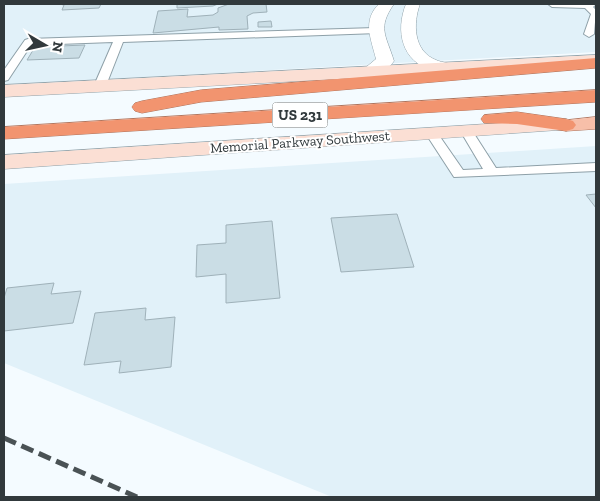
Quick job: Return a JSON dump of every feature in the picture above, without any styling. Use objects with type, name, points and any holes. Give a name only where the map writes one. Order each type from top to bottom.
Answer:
[{"type":"highway","points":[[142,116],[201,96],[596,62]]},
{"type":"highway","name":"Memorial Parkway Southwest","points":[[4,133],[142,116],[596,81]]},
{"type":"highway","name":"Memorial Parkway Southwest","points":[[4,115],[142,116],[596,96]]},
{"type":"highway","points":[[142,116],[198,130],[309,123],[517,118],[566,124]]},
{"type":"main road","points":[[4,91],[99,88],[445,68],[596,62]]},
{"type":"main road","name":"Memorial Parkway Southwest","points":[[4,162],[596,123]]},
{"type":"street","points":[[368,73],[385,62],[382,46],[375,30],[376,19],[387,4]]},
{"type":"street","points":[[413,4],[408,14],[408,22],[413,51],[425,62],[445,68]]},
{"type":"lane","points":[[552,4],[570,7],[590,5],[595,14],[588,34]]},
{"type":"lane","points":[[4,78],[28,42],[375,30]]},
{"type":"lane","points":[[99,88],[120,38]]},
{"type":"lane","points":[[467,132],[492,172]]},
{"type":"lane","points":[[432,134],[459,174],[596,167]]},
{"type":"shaded area","points":[[4,4],[596,4],[596,52],[4,85]]},
{"type":"shaded area","points":[[596,146],[596,497],[332,497],[4,363],[4,184]]},
{"type":"building","points":[[59,4],[101,4],[99,8],[62,10],[64,5]]},
{"type":"building","points":[[177,4],[218,4],[213,6],[177,8]]},
{"type":"building","points":[[229,4],[266,4],[267,12],[253,13],[247,16],[248,29],[219,30],[219,27],[153,33],[158,11],[188,9],[187,17],[213,15],[218,12],[218,8]]},
{"type":"building","points":[[271,21],[272,27],[258,27],[258,22]]},
{"type":"building","points":[[85,45],[79,58],[27,60],[35,47]]},
{"type":"building","points":[[596,194],[596,208],[586,195]]},
{"type":"building","points":[[397,214],[414,267],[341,272],[331,218]]},
{"type":"building","points":[[272,221],[280,298],[226,303],[226,274],[196,277],[197,245],[226,243],[226,225]]},
{"type":"building","points":[[54,283],[51,294],[81,291],[73,323],[4,331],[4,298],[7,288]]},
{"type":"building","points":[[146,308],[145,320],[175,317],[171,367],[119,373],[121,361],[84,365],[95,313]]},
{"type":"railway","points":[[4,438],[137,497]]}]
